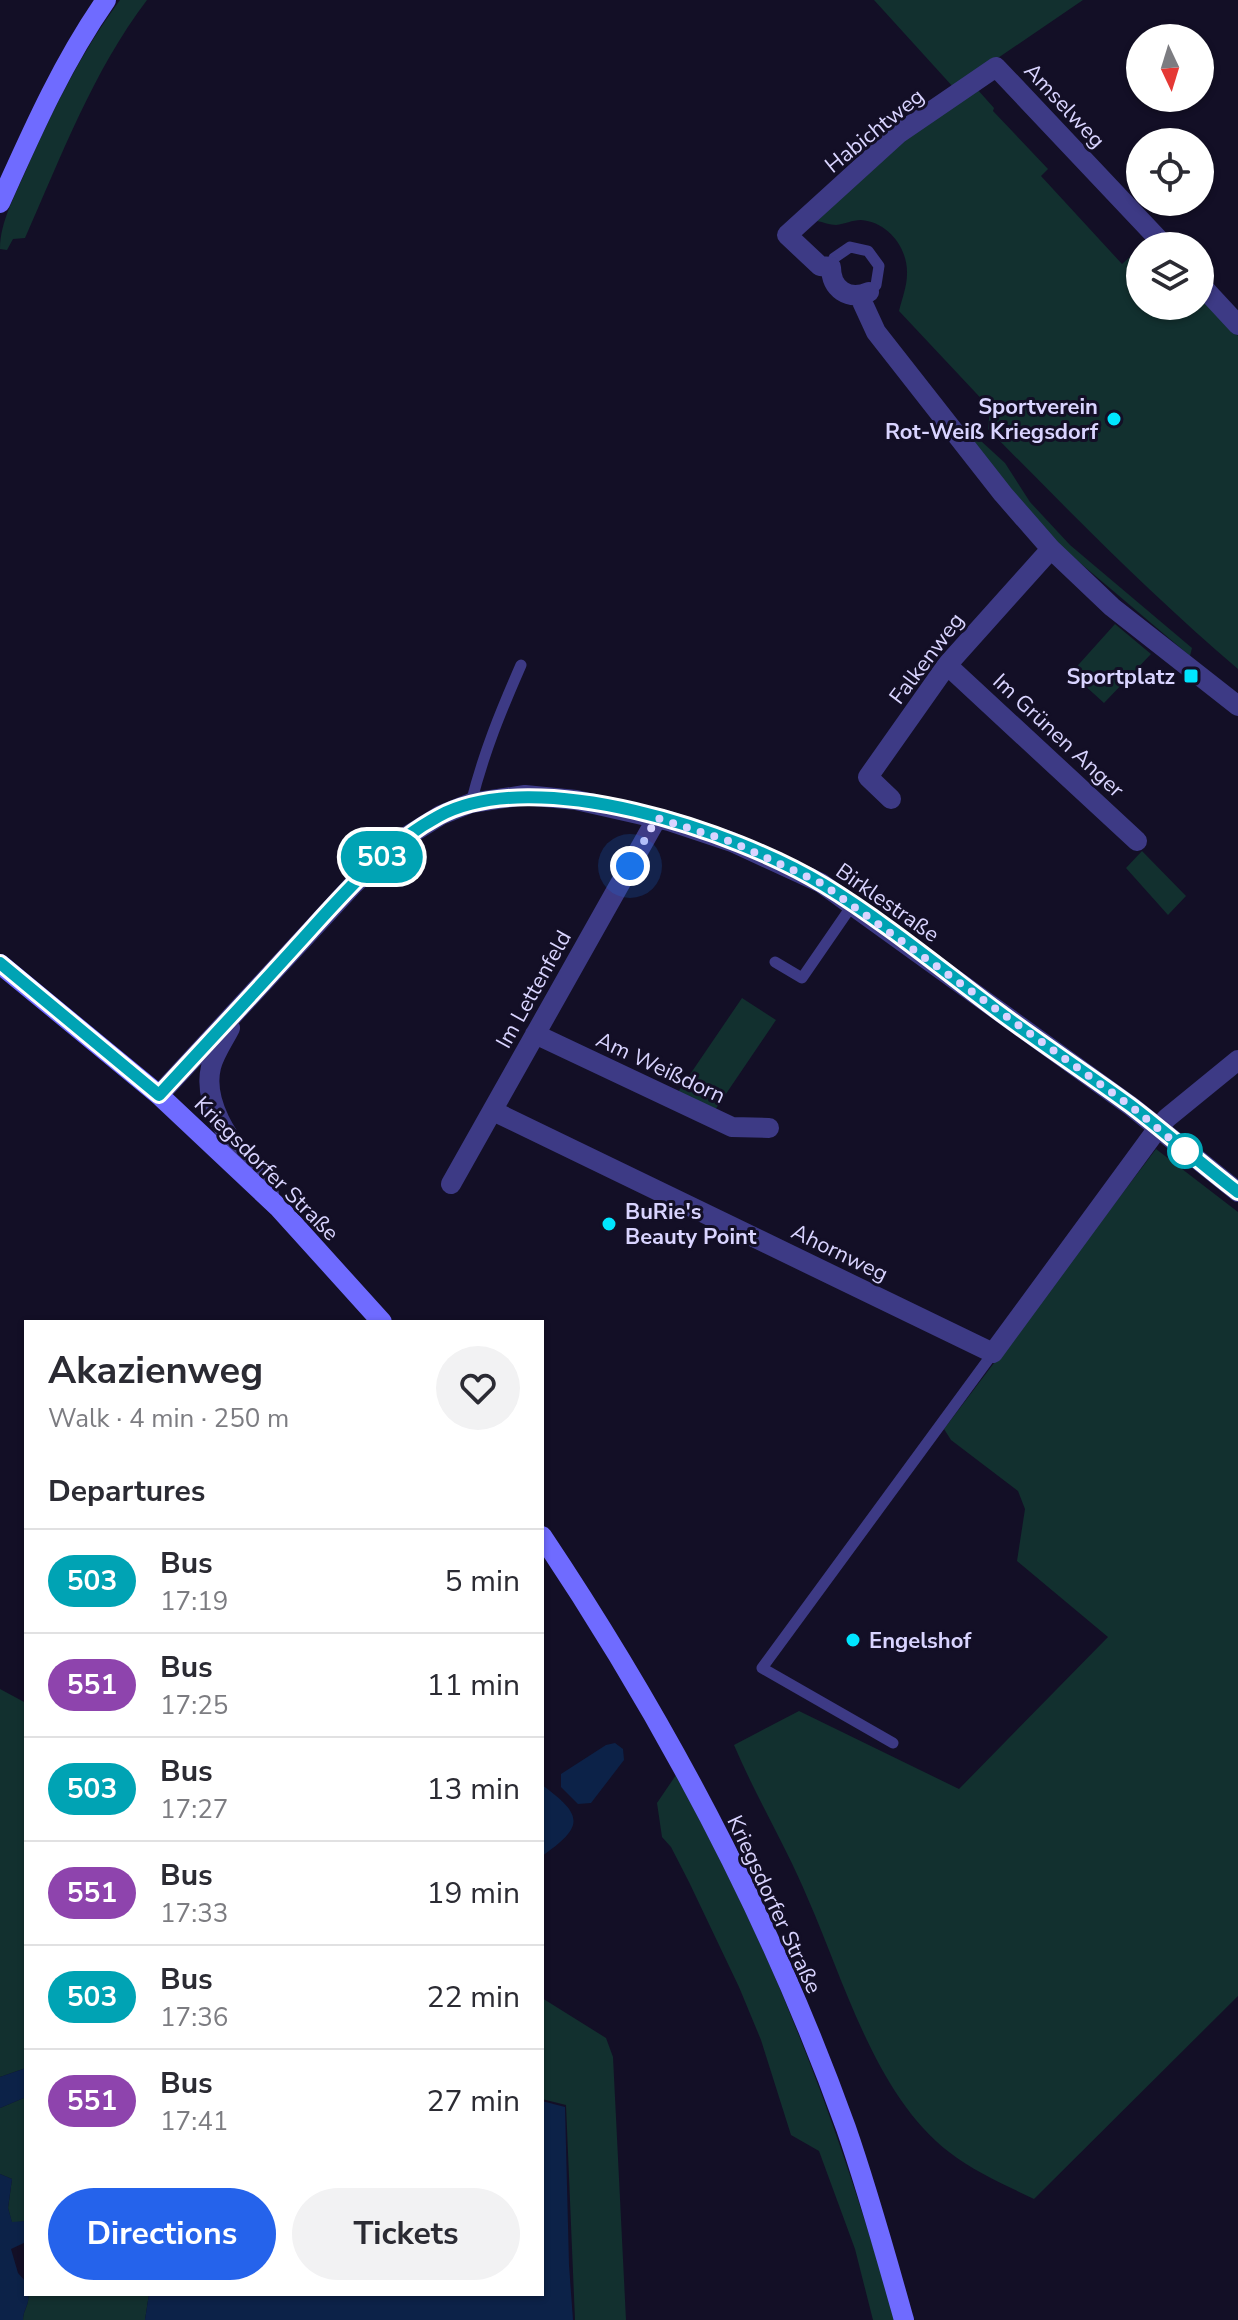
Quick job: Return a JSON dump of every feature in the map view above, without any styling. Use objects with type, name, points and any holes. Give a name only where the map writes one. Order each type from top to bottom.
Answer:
[{"type":"main road","points":[[0,203],[70,58],[106,0]]},
{"type":"main road","name":"Kriegsdorfer Straße","points":[[0,964],[159,1095],[279,1208],[380,1320]]},
{"type":"main road","name":"Kriegsdorfer Straße","points":[[544,1539],[600,1622],[654,1712],[781,1966],[846,2128],[904,2320]]},
{"type":"street","name":"Habichtweg","points":[[831,267],[820,266],[787,235],[898,134],[996,67]]},
{"type":"street","name":"Amselweg","points":[[996,67],[1152,232]]},
{"type":"street","points":[[831,267],[833,283],[838,289],[844,293],[864,294],[876,332],[1003,494],[1051,549],[1112,607],[1238,706]]},
{"type":"street","points":[[1214,299],[1238,325]]},
{"type":"street","name":"Falkenweg","points":[[891,799],[868,777],[947,665],[1051,549]]},
{"type":"street","name":"Im Grünen Anger","points":[[947,665],[1137,841]]},
{"type":"street","name":"Birklestraße","points":[[159,1095],[353,885],[404,838],[441,815],[471,803],[525,795],[576,800],[663,820],[750,849],[821,883],[1158,1128],[1238,1192]]},
{"type":"street","name":"Im Lettenfeld","points":[[451,1184],[535,1034],[663,820]]},
{"type":"street","name":"Birklestraße","points":[[241,1006],[211,1067],[213,1107],[219,1123],[279,1208]]},
{"type":"street","name":"Am Weißdorn","points":[[535,1034],[732,1127],[769,1128]]},
{"type":"street","points":[[993,1353],[1158,1128],[1238,1060]]},
{"type":"street","name":"Ahornweg","points":[[493,1111],[993,1353]]},
{"type":"lane","points":[[831,267],[834,258],[850,247],[868,251],[876,257],[879,266],[876,285],[864,294]]},
{"type":"lane","points":[[471,803],[489,739],[521,665]]},
{"type":"lane","points":[[775,962],[802,978],[853,904]]},
{"type":"lane","points":[[893,1743],[762,1668],[993,1353]]},
{"type":"green space","points":[[120,0],[147,0],[94,85],[25,238],[13,239],[7,250],[0,249],[9,208],[47,124],[81,60]]},
{"type":"green space","points":[[874,0],[1083,0],[954,88]]},
{"type":"green space","name":"Sportverein Rot-Weiß Kriegsdorf","points":[[977,89],[994,108],[993,111],[1048,169],[1041,176],[1122,264],[1126,260],[1126,320],[1214,320],[1214,311],[1238,336],[1238,669],[1142,582],[988,429],[990,408],[899,311],[906,283],[906,264],[900,246],[888,231],[871,222],[858,220],[836,225],[817,221],[902,141]]},
{"type":"green space","points":[[969,430],[1005,463],[1030,502],[1070,545],[1192,648],[1190,656],[1066,551],[965,433]]},
{"type":"green space","points":[[1115,624],[1151,654],[1104,703],[1071,673]]},
{"type":"green space","points":[[1142,851],[1186,896],[1168,915],[1126,868]]},
{"type":"green space","points":[[742,998],[776,1020],[713,1113],[676,1095]]},
{"type":"green space","points":[[1156,1149],[1238,1212],[1238,1996],[1034,2199],[980,2172],[949,2152],[923,2128],[901,2100],[865,2035],[799,1879],[734,1745],[799,1711],[959,1789],[1108,1637],[1017,1561],[1025,1509],[1018,1491],[951,1440],[944,1429]]},
{"type":"green space","points":[[0,1689],[24,1702],[24,2069],[0,2077]]},
{"type":"green space","points":[[676,1775],[751,1924],[806,2053],[847,2166],[895,2320],[873,2320],[855,2249],[819,2151],[791,2135],[761,2040],[739,1987],[689,1882],[671,1847],[662,1837],[657,1803]]},
{"type":"green space","points":[[544,1999],[606,2038],[613,2057],[626,2320],[575,2320],[566,2105],[544,2100]]},
{"type":"green space","points":[[24,2098],[24,2221],[12,2223],[8,2208],[12,2179],[0,2174],[0,2108]]},
{"type":"green space","points":[[28,2296],[149,2296],[145,2320],[23,2320]]},
{"type":"water","points":[[615,1743],[623,1749],[624,1760],[591,1803],[578,1804],[561,1787],[561,1774],[606,1745]]},
{"type":"water","points":[[544,1787],[566,1805],[574,1821],[556,1846],[544,1855]]},
{"type":"water","points":[[24,2069],[24,2098],[0,2108],[0,2077]]},
{"type":"water","points":[[544,2102],[565,2107],[573,2320],[145,2320],[149,2296],[544,2296]]},
{"type":"water","points":[[0,2174],[12,2179],[8,2208],[12,2222],[24,2221],[24,2243],[11,2249],[18,2273],[24,2280],[24,2296],[28,2298],[23,2320],[0,2320]]},
{"type":"bus line","name":"503","points":[[0,963],[159,1095],[353,885],[404,838],[441,815],[471,803],[525,795],[576,800],[706,832],[821,883],[1132,1107],[1238,1192]]},
{"type":"place","name":"Sportverein Rot-Weiß Kriegsdorf","points":[[1114,419]]},
{"type":"place","name":"Sportplatz","points":[[1191,676]]},
{"type":"place","name":"BuRie's Beauty Point","points":[[609,1224]]},
{"type":"place","name":"Engelshof","points":[[853,1640]]},
{"type":"route","points":[[630,866],[657,818],[732,842],[821,883],[1132,1107],[1185,1151]]}]
